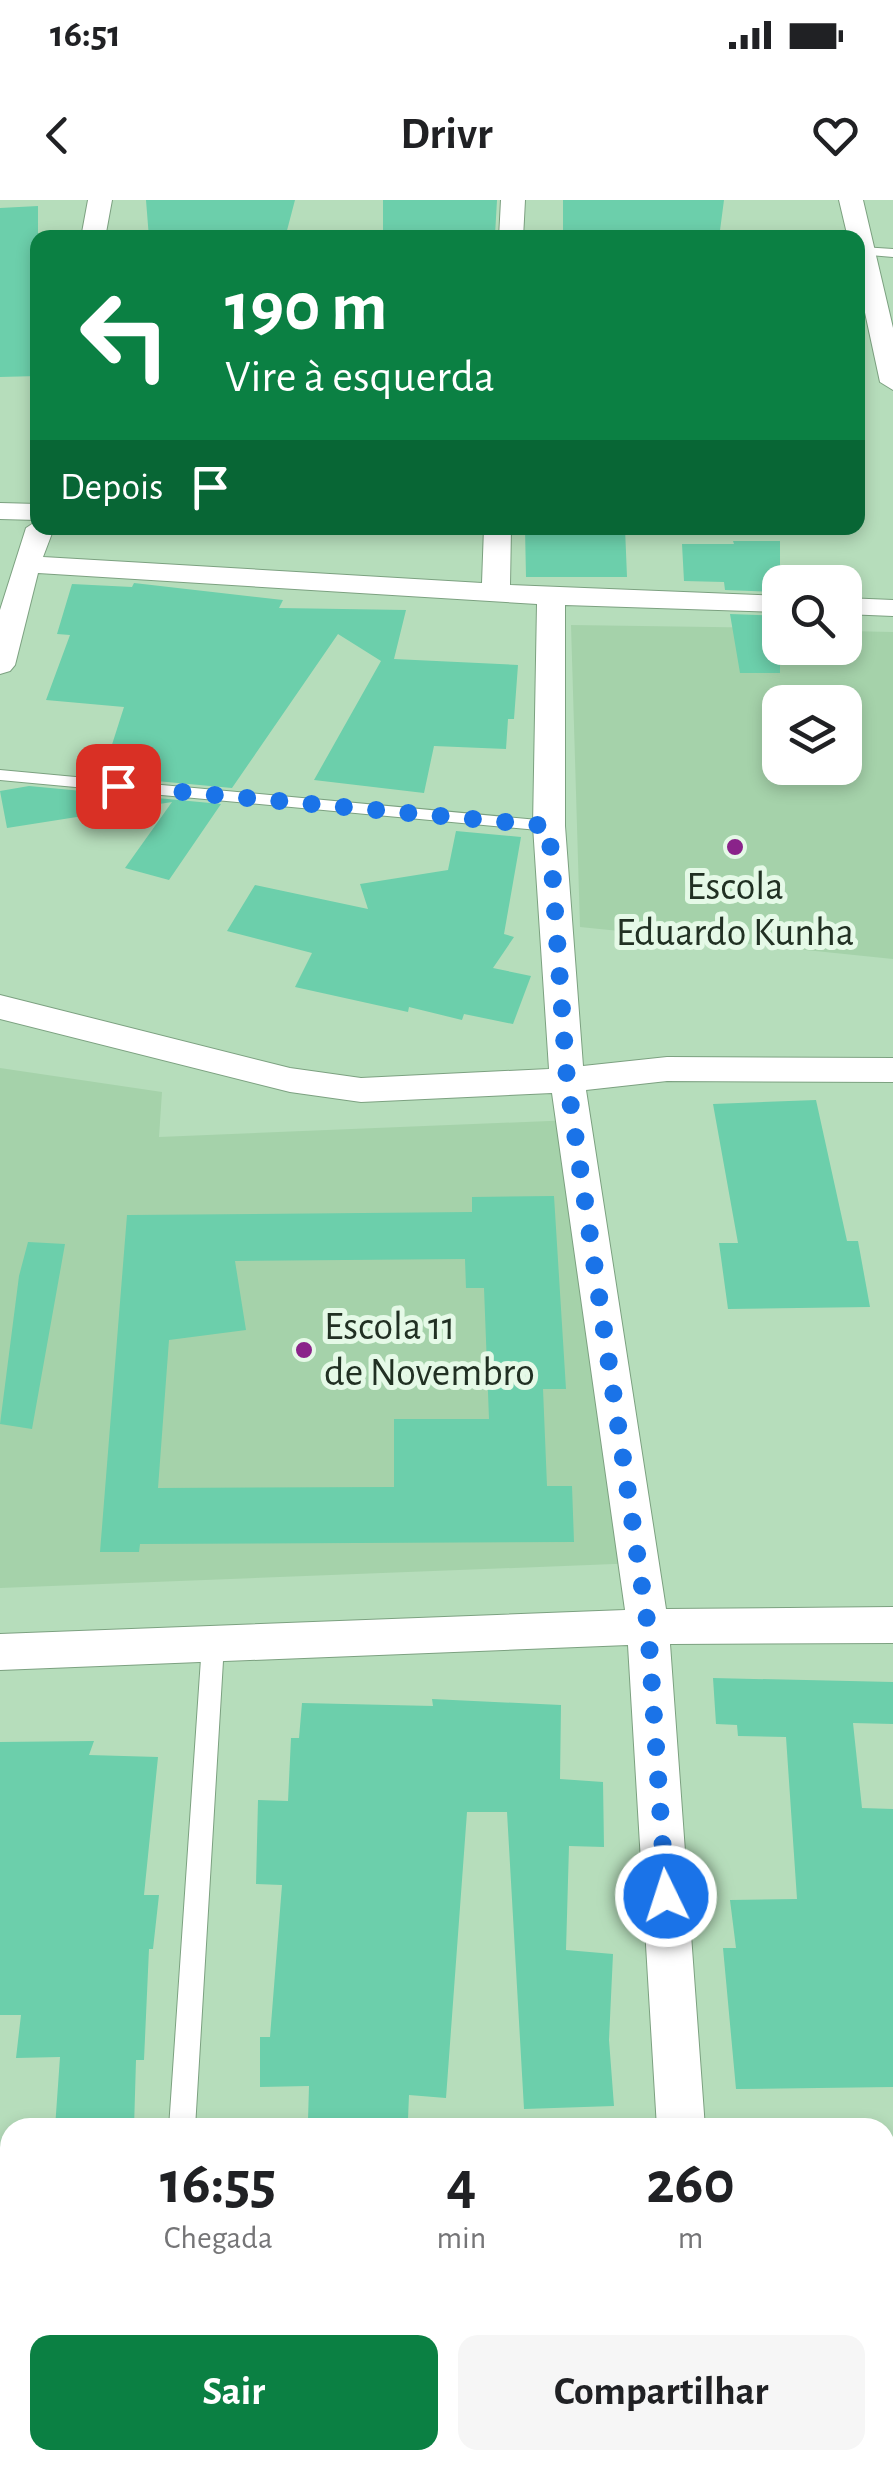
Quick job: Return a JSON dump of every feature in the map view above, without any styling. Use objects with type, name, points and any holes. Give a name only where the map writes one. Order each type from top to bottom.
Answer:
[{"type":"street","points":[[94,230],[100,200]]},
{"type":"street","points":[[512,230],[513,200]]},
{"type":"street","points":[[850,200],[857,230]]},
{"type":"street","points":[[865,267],[877,329],[893,382]]},
{"type":"street","points":[[0,511],[30,512]]},
{"type":"street","points":[[0,665],[37,535]]},
{"type":"street","points":[[496,590],[498,535]]},
{"type":"street","points":[[26,564],[551,596],[762,603]]},
{"type":"street","points":[[551,596],[549,826],[567,1080],[648,1627],[680,2118]]},
{"type":"street","points":[[862,607],[893,608]]},
{"type":"street","points":[[0,1007],[290,1080],[360,1090],[567,1080],[668,1068],[893,1070]]},
{"type":"street","points":[[0,1652],[648,1627],[893,1625]]},
{"type":"lane","points":[[865,251],[893,253]]},
{"type":"lane","points":[[0,774],[549,826]]},
{"type":"lane","points":[[183,2118],[213,1644]]},
{"type":"shaded area","name":"Escola Eduardo Kunha","points":[[571,625],[762,628],[762,665],[862,665],[862,631],[893,632],[893,959],[580,927]]},
{"type":"shaded area","name":"Escola 11 de Novembro","points":[[0,1068],[162,1092],[159,1137],[573,1120],[639,1563],[0,1588]]},
{"type":"building","points":[[146,200],[295,200],[287,230],[148,230]]},
{"type":"building","points":[[383,200],[497,200],[495,230],[383,230]]},
{"type":"building","points":[[563,200],[724,200],[720,230],[563,230]]},
{"type":"building","points":[[38,206],[38,230],[30,230],[30,376],[0,377],[0,208]]},
{"type":"building","points":[[525,535],[625,535],[627,577],[526,577]]},
{"type":"building","points":[[733,541],[780,541],[780,565],[762,565],[762,591],[725,590],[724,582],[684,581],[682,544],[734,544]]},
{"type":"building","points":[[134,583],[283,600],[279,608],[406,610],[394,659],[518,665],[514,719],[508,719],[506,749],[434,746],[424,793],[314,780],[381,661],[338,634],[232,788],[102,776],[124,707],[46,700],[70,635],[57,634],[72,584],[132,587]]},
{"type":"building","points":[[730,614],[762,615],[762,665],[780,665],[780,673],[740,673]]},
{"type":"building","points":[[29,786],[221,804],[169,880],[125,868],[172,802],[7,828],[0,791]]},
{"type":"building","points":[[456,831],[521,837],[504,934],[514,937],[493,968],[531,976],[513,1024],[464,1014],[462,1020],[409,1007],[408,1012],[295,987],[312,953],[227,931],[255,885],[368,909],[360,884],[448,870]]},
{"type":"building","points":[[816,1100],[847,1241],[858,1241],[870,1307],[728,1309],[719,1243],[738,1243],[713,1104]]},
{"type":"building","points":[[554,1196],[566,1389],[543,1389],[547,1486],[572,1486],[574,1542],[140,1544],[139,1552],[100,1552],[127,1215],[472,1212],[472,1197]],"holes":[[[465,1259],[466,1288],[484,1288],[489,1419],[394,1419],[394,1487],[158,1488],[169,1340],[246,1330],[235,1261]]]},
{"type":"building","points":[[28,1242],[65,1244],[32,1429],[0,1424],[19,1276]]},
{"type":"building","points":[[713,1678],[893,1682],[893,1724],[853,1723],[862,1808],[893,1809],[893,2087],[736,2089],[723,1948],[736,1948],[730,1900],[797,1899],[786,1737],[738,1736],[737,1725],[716,1724]]},
{"type":"building","points":[[432,1699],[561,1705],[560,1779],[603,1782],[604,1847],[569,1846],[566,1950],[613,1954],[609,2040],[614,2106],[524,2109],[507,1812],[467,1812],[446,2098],[409,2095],[408,2118],[308,2118],[309,2086],[260,2087],[260,2037],[270,2037],[282,1885],[256,1884],[258,1800],[288,1801],[291,1738],[299,1738],[302,1703],[433,1706]]},
{"type":"building","points":[[94,1741],[89,1755],[158,1757],[144,1895],[159,1895],[153,1949],[149,1949],[144,2060],[136,2060],[134,2118],[56,2118],[60,2057],[16,2058],[21,2015],[0,2015],[0,1742]]},
{"type":"place","name":"Escola Eduardo Kunha","points":[[735,847]]},
{"type":"place","name":"Escola 11 de Novembro","points":[[304,1350]]},
{"type":"route","points":[[118,786],[549,826],[567,1080],[648,1627],[666,1896]]}]
